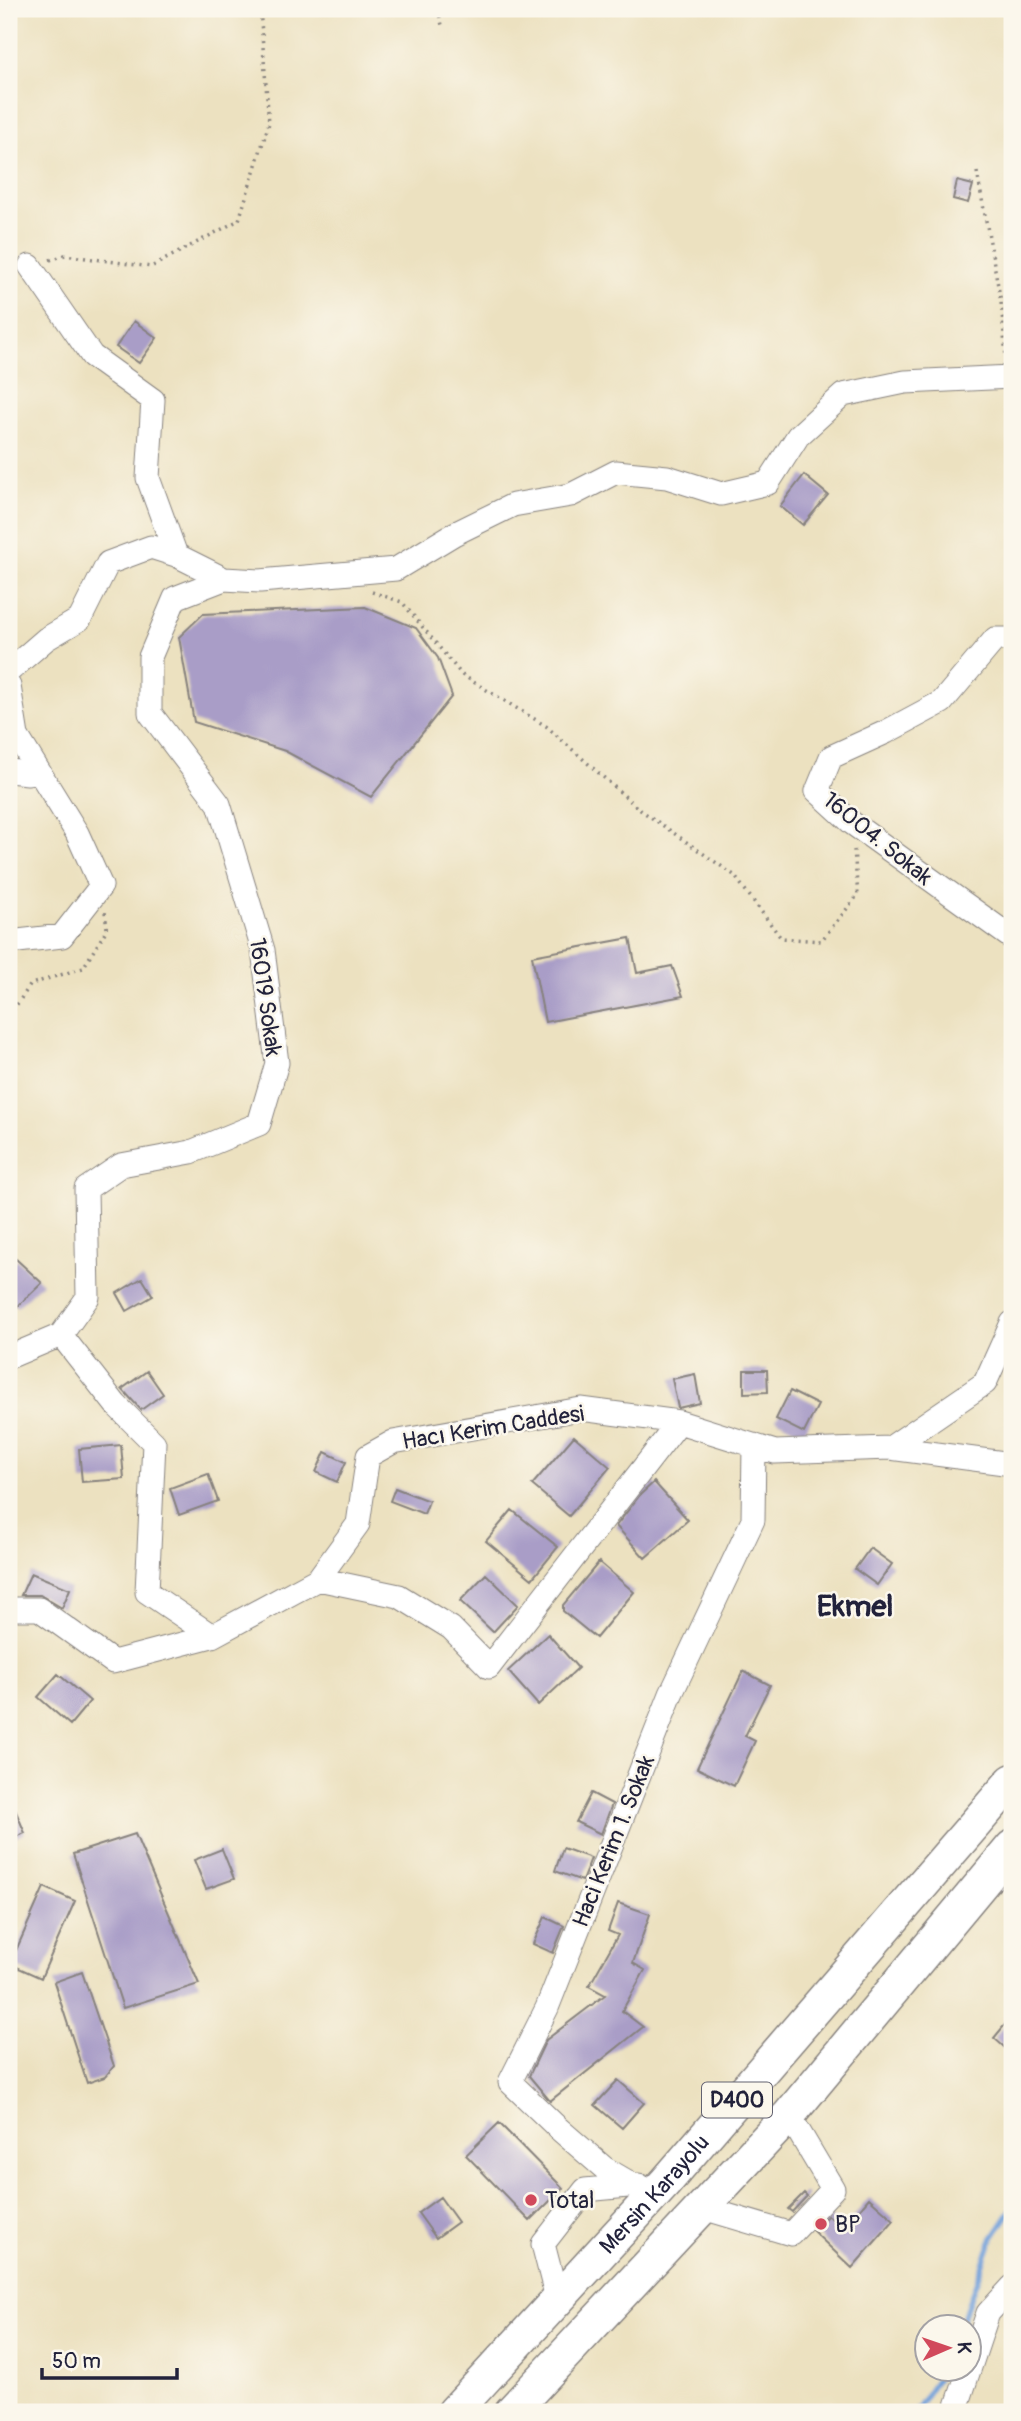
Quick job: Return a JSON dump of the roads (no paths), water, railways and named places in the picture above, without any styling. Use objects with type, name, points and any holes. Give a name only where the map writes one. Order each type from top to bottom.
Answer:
[{"type":"highway","name":"Mersin Karayolu","points":[[454,2412],[558,2302],[650,2184],[1012,1781]]},
{"type":"highway","name":"Mersin Karayolu","points":[[511,2412],[789,2115],[1012,1847]]},
{"type":"street","points":[[30,266],[92,356],[153,400],[148,478],[176,555]]},
{"type":"street","points":[[9,671],[46,639],[80,620],[108,562],[151,547],[176,555],[224,579],[260,581],[396,569],[454,534],[513,505],[570,495],[617,472],[667,477],[721,494],[768,483],[798,436],[843,395],[905,382],[1009,377]]},
{"type":"street","name":"16019 Sokak","points":[[61,1335],[88,1297],[86,1189],[121,1165],[191,1152],[259,1124],[277,1063],[263,950],[219,804],[150,713],[150,657],[175,598],[224,579]]},
{"type":"street","name":"16004. Sokak","points":[[1012,639],[995,639],[942,702],[831,757],[817,791],[852,823],[1012,938]]},
{"type":"street","points":[[9,686],[18,736],[76,833],[101,886],[62,936],[9,942]]},
{"type":"street","points":[[9,771],[28,773],[36,767]]},
{"type":"street","points":[[890,1448],[985,1383],[1012,1323]]},
{"type":"street","points":[[9,1357],[61,1335],[117,1405],[154,1443],[146,1592],[212,1636]]},
{"type":"street","name":"Hacı Kerim Caddesi","points":[[9,1609],[39,1609],[113,1662],[212,1636],[318,1579],[358,1524],[368,1456],[393,1442],[581,1409],[679,1422],[775,1452],[890,1448],[1012,1464]]},
{"type":"street","points":[[318,1579],[399,1596],[451,1628],[489,1667],[679,1422]]},
{"type":"street","name":"Haci Kerim 1. Sokak","points":[[650,2184],[604,2168],[558,2129],[510,2082],[547,2008],[671,1694],[753,1520],[754,1445]]},
{"type":"street","points":[[703,2208],[790,2234],[833,2189],[789,2115]]},
{"type":"street","points":[[558,2302],[542,2244],[585,2190],[650,2184]]},
{"type":"street","points":[[955,2412],[988,2313],[1012,2287]]},
{"type":"waterway","points":[[965,2312],[992,2239],[1012,2209]]},
{"type":"waterway","points":[[914,2412],[934,2382]]},
{"type":"place","name":"Total","points":[[531,2200]]},
{"type":"place","name":"BP","points":[[821,2224]]},
{"type":"district","name":"Ekmel","points":[[855,1606]]}]
